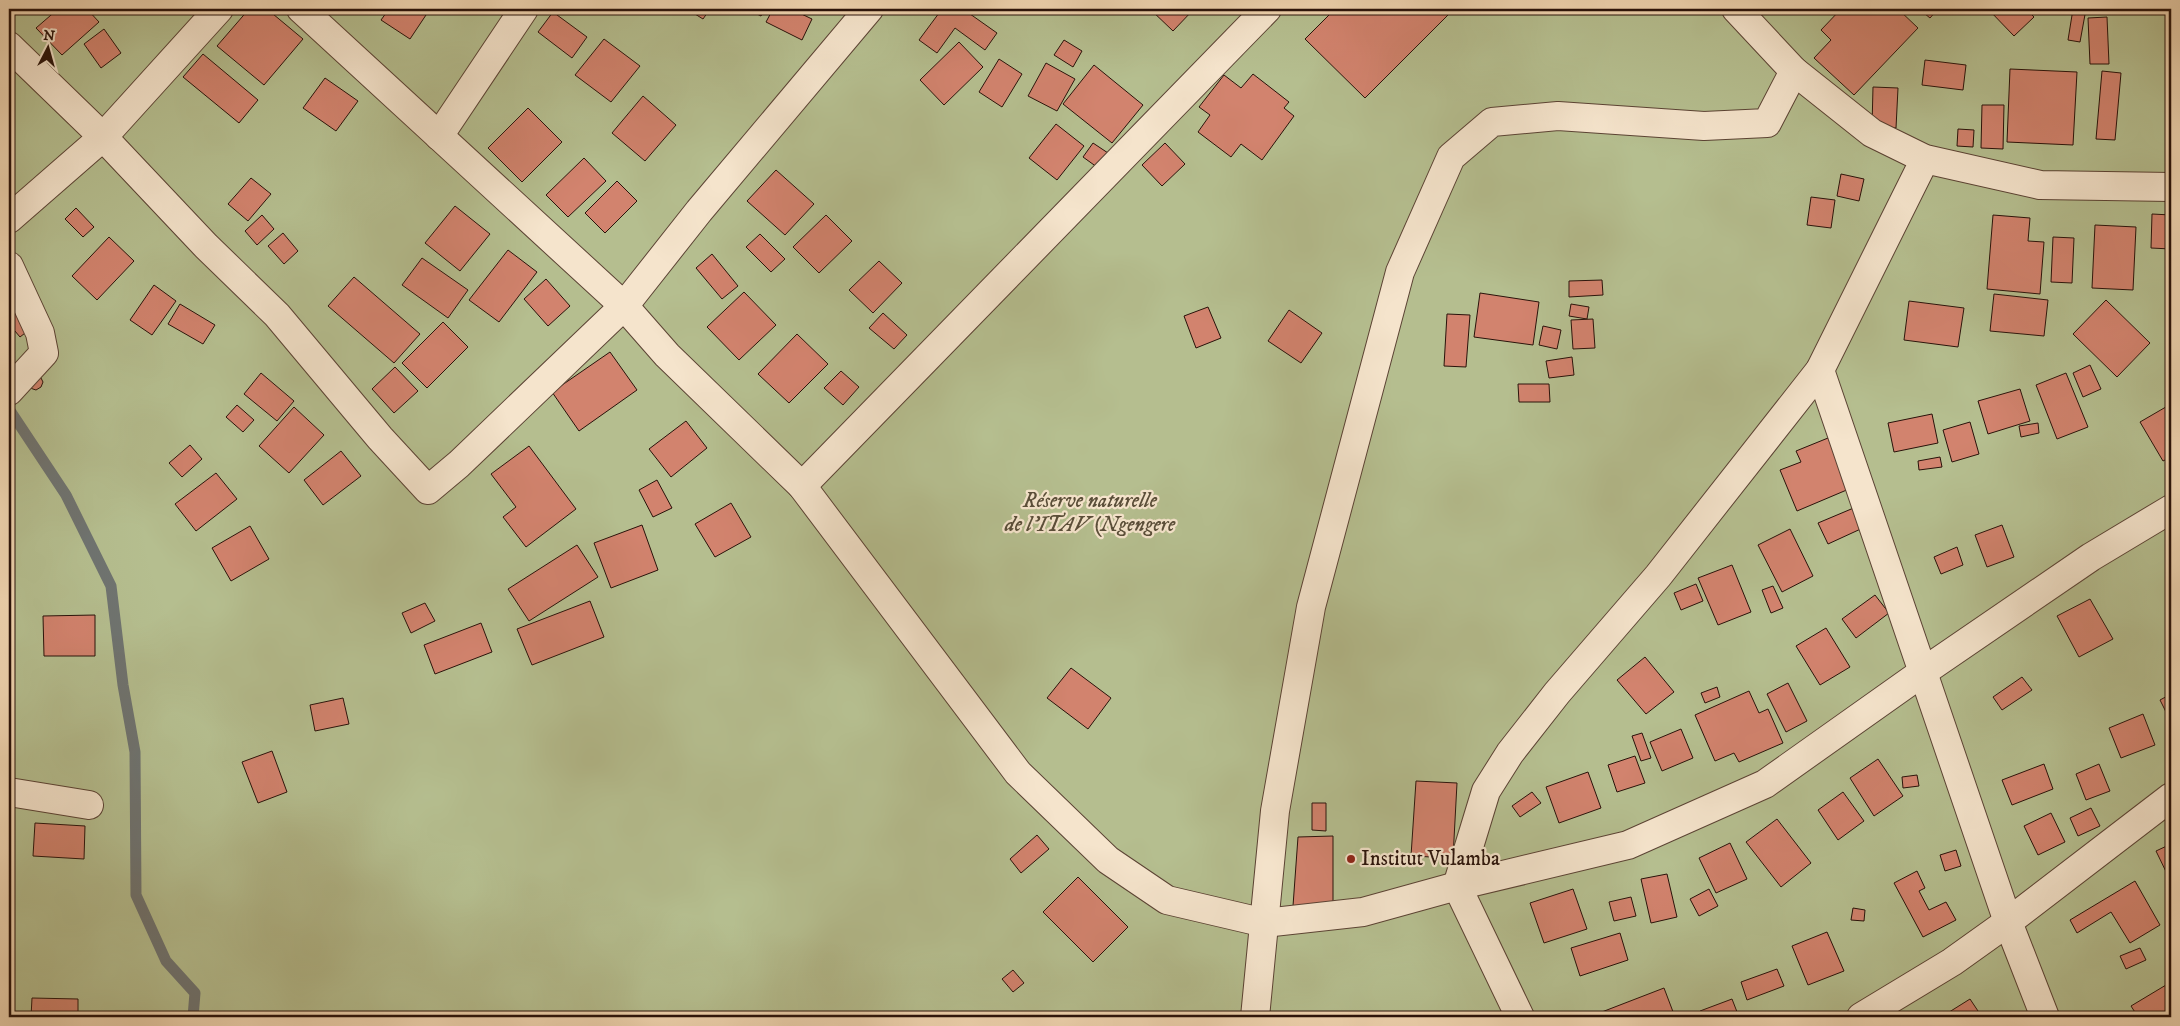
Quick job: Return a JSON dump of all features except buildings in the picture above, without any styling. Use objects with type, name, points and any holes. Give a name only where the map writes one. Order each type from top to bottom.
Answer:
[{"type":"street","points":[[9,219],[103,137],[220,9]]},
{"type":"street","points":[[301,9],[624,306],[667,355],[802,486],[1018,773],[1108,860],[1167,900],[1265,923],[1363,912],[1457,886],[1628,845],[1764,784],[2091,557],[2171,509]]},
{"type":"street","points":[[438,136],[524,9]]},
{"type":"street","points":[[9,46],[103,137],[206,246],[277,315],[380,438],[428,490],[459,464],[624,306],[699,211],[850,34],[869,9]]},
{"type":"street","points":[[802,486],[1267,9]]},
{"type":"street","points":[[1736,9],[1794,71],[1872,133],[1925,159],[2040,186],[2171,187]]},
{"type":"street","points":[[1255,1017],[1275,811],[1311,607],[1400,272],[1450,157],[1492,122],[1558,116],[1704,126],[1767,123],[1794,71]]},
{"type":"street","points":[[1520,1017],[1457,886],[1486,791],[1510,752],[1557,693],[1658,576],[1820,370],[1925,159]]},
{"type":"street","points":[[9,266],[40,333],[44,353],[9,391]]},
{"type":"street","points":[[1820,370],[2008,922],[2046,1017]]},
{"type":"street","points":[[9,792],[90,805]]},
{"type":"street","points":[[1861,1017],[1952,962],[2008,922],[2171,797]]},
{"type":"green space","name":"Réserve naturelle de l'ITAV (Ngengere","points":[[9,9],[2171,9],[2171,1017],[9,1017]]},
{"type":"waterway","points":[[9,409],[66,495],[111,586],[123,685],[135,752],[136,895],[166,961],[195,993],[193,1017]]},
{"type":"place","name":"Institut Vulamba","points":[[1351,859]]}]
